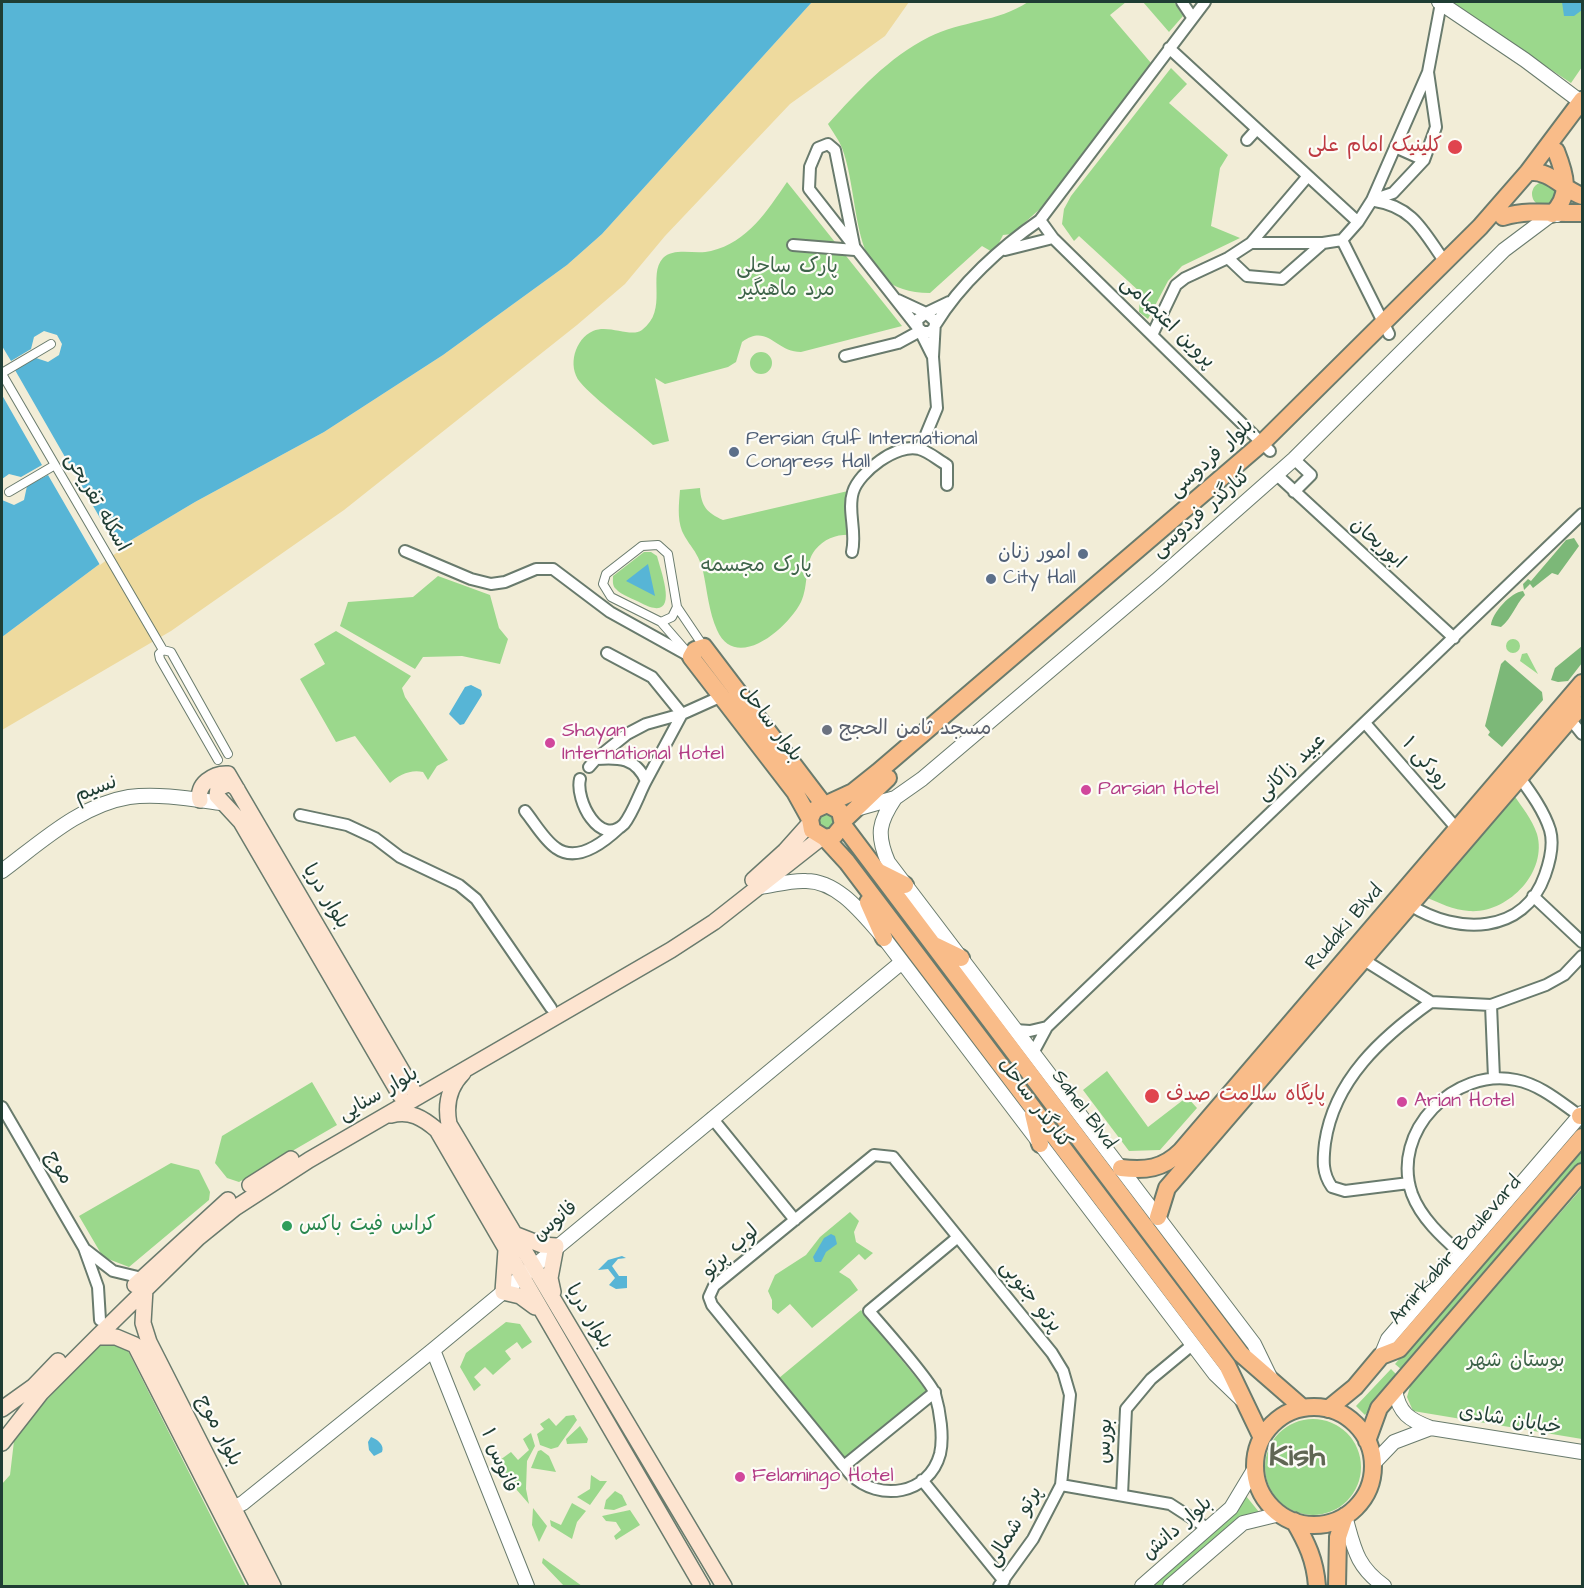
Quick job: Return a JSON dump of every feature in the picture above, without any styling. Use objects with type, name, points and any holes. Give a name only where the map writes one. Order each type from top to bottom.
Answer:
[{"type":"main road","name":"بلوار فردوسی","points":[[1386,329],[1445,262],[1556,151],[1582,105]]},
{"type":"main road","name":"بلوار فردوسی","points":[[846,819],[884,781],[1266,447],[1503,217],[1582,105]]},
{"type":"main road","points":[[1544,212],[1559,207],[1565,190],[1565,174],[1556,151]]},
{"type":"main road","points":[[1544,212],[1529,179],[1555,179],[1565,190],[1582,196]]},
{"type":"main road","points":[[1503,217],[1544,212],[1582,213]]},
{"type":"main road","name":"بلوار فردوسی","points":[[825,805],[853,792],[878,772],[1266,447]]},
{"type":"main road","name":"بلوار ساحل","points":[[698,652],[825,805]]},
{"type":"main road","name":"بلوار ساحل","points":[[698,652],[722,696],[795,792],[810,821]]},
{"type":"main road","name":"Rudaki Blvd","points":[[1161,1166],[1181,1151],[1582,683]]},
{"type":"main road","name":"Rudaki Blvd","points":[[1158,1217],[1163,1194],[1229,1113],[1365,960],[1582,705]]},
{"type":"main road","points":[[200,800],[198,791],[200,786],[220,774],[228,774],[237,789]]},
{"type":"main road","points":[[221,803],[217,796],[218,788],[230,783],[237,789]]},
{"type":"main road","name":"بلوار دریا","points":[[237,789],[299,907],[406,1092]]},
{"type":"main road","name":"بلوار دریا","points":[[221,803],[242,822],[299,907]]},
{"type":"main road","points":[[825,805],[840,811],[846,819],[834,836],[824,838],[815,834],[810,821],[814,810],[825,805]]},
{"type":"main road","name":"Sahel Blvd","points":[[846,819],[878,872],[930,944],[1241,1354],[1303,1408]]},
{"type":"main road","name":"بلوار سنایی","points":[[2,1443],[41,1393],[97,1337],[143,1283],[212,1213],[270,1171],[708,914],[777,858],[810,821]]},
{"type":"main road","name":"Sahel Blvd","points":[[824,838],[859,879],[1227,1365],[1262,1438]]},
{"type":"main road","name":"بلوار سنایی","points":[[2,1409],[34,1386],[100,1320],[235,1208],[276,1180],[382,1117],[671,950],[824,838]]},
{"type":"main road","points":[[878,872],[905,885]]},
{"type":"main road","points":[[859,879],[884,938]]},
{"type":"main road","points":[[930,944],[961,958]]},
{"type":"main road","name":"بلوار دریا","points":[[469,1067],[458,1078],[449,1095],[447,1113],[449,1124],[527,1271],[540,1310],[702,1587]]},
{"type":"main road","points":[[1032,1108],[1040,1144]]},
{"type":"main road","name":"بلوار دریا","points":[[382,1117],[407,1113],[425,1120],[437,1130],[510,1241]]},
{"type":"main road","name":"Amirkabir Boulevard","points":[[1328,1409],[1355,1387],[1381,1356],[1399,1349],[1582,1137]]},
{"type":"main road","points":[[1121,1168],[1137,1170],[1161,1166],[1160,1176],[1166,1182],[1172,1183]]},
{"type":"main road","points":[[1367,1442],[1379,1408],[1582,1172]]},
{"type":"main road","points":[[540,1310],[520,1296],[503,1292],[510,1241],[556,1246],[550,1278],[555,1301]]},
{"type":"main road","name":"بلوار دریا","points":[[527,1271],[555,1301],[724,1587]]},
{"type":"main road","name":"بلوار موج","points":[[143,1283],[143,1323],[149,1342],[227,1510],[258,1587]]},
{"type":"main road","name":"بلوار موج","points":[[97,1337],[116,1337],[135,1345],[227,1510],[273,1587]]},
{"type":"main road","points":[[1317,1587],[1316,1566],[1309,1546],[1261,1490],[1255,1468],[1262,1438],[1276,1421],[1303,1408],[1328,1409],[1348,1418],[1367,1442],[1373,1464],[1366,1494],[1345,1516],[1338,1537],[1337,1587]]},
{"type":"main road","points":[[1287,1518],[1316,1525],[1345,1516]]},
{"type":"street","points":[[1182,2],[1192,17]]},
{"type":"street","points":[[845,356],[898,343],[919,329],[930,332],[950,301],[1002,250],[1040,219],[1205,2]]},
{"type":"street","points":[[1251,243],[1323,243],[1342,240],[1358,222],[1372,200],[1428,72],[1440,2],[1582,105]]},
{"type":"street","points":[[1169,48],[1358,222]]},
{"type":"street","points":[[1372,200],[1393,193],[1424,160],[1436,127],[1428,72]]},
{"type":"street","points":[[1247,140],[1257,129]]},
{"type":"street","points":[[855,250],[835,150],[828,144],[818,148],[810,166],[809,189],[855,250],[919,329],[933,357]]},
{"type":"street","points":[[1395,147],[1424,160]]},
{"type":"street","points":[[1153,333],[1176,285],[1185,278],[1228,258],[1251,243],[1308,176]]},
{"type":"street","points":[[1372,200],[1394,204],[1410,214],[1445,262]]},
{"type":"street","points":[[1544,212],[1582,221]]},
{"type":"street","name":"کنارگذر فردوسی","points":[[846,819],[896,798],[922,779],[1277,475],[1544,212]]},
{"type":"street","name":"پروین اعتصامی","points":[[1040,219],[1053,238],[1153,333],[1266,447]]},
{"type":"street","points":[[1002,250],[1053,238]]},
{"type":"street","points":[[1342,240],[1386,329]]},
{"type":"street","points":[[1228,258],[1247,276],[1282,279],[1323,243]]},
{"type":"street","points":[[793,245],[855,250]]},
{"type":"street","points":[[895,298],[934,318],[933,357],[938,408],[920,449]]},
{"type":"street","points":[[919,329],[919,317],[950,301]]},
{"type":"street","points":[[2,374],[51,344]]},
{"type":"street","name":"اسکله تفریحی","points":[[2,374],[163,650]]},
{"type":"street","points":[[852,552],[856,537],[850,507],[852,493],[859,480],[882,459],[910,448],[920,449],[947,465],[946,485]]},
{"type":"street","points":[[1294,459],[1311,475],[1294,492]]},
{"type":"street","points":[[9,492],[55,465]]},
{"type":"street","name":"ابوریحان","points":[[1277,475],[1454,638]]},
{"type":"street","name":"عبید زاکانی","points":[[1033,1053],[1047,1027],[1582,514]]},
{"type":"street","points":[[658,545],[668,554],[677,608],[698,652],[661,622],[611,597],[603,584],[606,574],[642,546],[658,545]]},
{"type":"street","points":[[405,551],[471,579],[491,584],[505,582],[536,569],[553,568],[610,612],[698,652]]},
{"type":"street","points":[[661,622],[672,617],[677,608]]},
{"type":"street","points":[[218,760],[159,659],[159,654],[163,650],[171,652],[228,754]]},
{"type":"street","points":[[607,652],[652,676],[682,714]]},
{"type":"street","points":[[646,781],[634,764],[612,758],[593,763],[627,734],[646,724],[682,714],[722,696]]},
{"type":"street","points":[[525,811],[555,848],[569,853],[590,850],[624,824],[682,714]]},
{"type":"street","points":[[1570,719],[1582,734]]},
{"type":"street","name":"رودکی ۱","points":[[1365,723],[1458,830]]},
{"type":"street","points":[[1410,905],[1435,918],[1480,926],[1511,915],[1533,896],[1548,865],[1552,848],[1550,831],[1520,778]]},
{"type":"street","points":[[580,779],[582,806],[596,824],[604,830],[612,830],[624,824]]},
{"type":"street","name":"نسیم","points":[[2,871],[77,817],[106,803],[130,797],[221,803]]},
{"type":"street","name":"کنارگذر ساحل","points":[[896,798],[885,813],[880,830],[880,843],[888,862],[1254,1344],[1274,1384]]},
{"type":"street","points":[[300,815],[356,829],[375,838],[400,857],[459,885],[476,899],[551,1008]]},
{"type":"street","name":"کنارگذر ساحل","points":[[760,887],[806,881],[817,882],[842,894],[884,938],[1192,1345],[1215,1374],[1247,1405]]},
{"type":"street","points":[[1533,896],[1582,942]]},
{"type":"street","points":[[1365,960],[1431,1002],[1491,1005],[1546,985],[1564,975],[1582,956]]},
{"type":"street","name":"فانوس","points":[[227,1510],[243,1503],[433,1350],[556,1246],[903,963]]},
{"type":"street","points":[[1409,1183],[1345,1191],[1332,1187],[1323,1175],[1324,1147],[1332,1111],[1364,1058],[1393,1029],[1431,1002]]},
{"type":"street","points":[[1491,1005],[1494,1078]]},
{"type":"street","points":[[1015,1030],[1030,1031],[1047,1027]]},
{"type":"street","points":[[1381,1356],[1388,1339],[1582,1115],[1538,1087],[1516,1080],[1494,1078],[1474,1081],[1455,1089],[1438,1101],[1425,1117],[1410,1154],[1409,1183],[1418,1208],[1461,1254]]},
{"type":"street","name":"موج","points":[[2,1107],[84,1248]]},
{"type":"street","points":[[712,1118],[795,1220]]},
{"type":"street","name":"لوپ پرتو","points":[[893,1157],[874,1155],[714,1286],[709,1297],[712,1305],[857,1481],[881,1491],[907,1489],[922,1480]]},
{"type":"street","name":"پرتو جنوبی","points":[[893,1157],[1052,1353],[1063,1371],[1070,1395],[1061,1485]]},
{"type":"street","points":[[958,1237],[869,1311],[935,1392],[941,1433],[940,1451],[934,1467],[922,1480],[1002,1584],[991,1587]]},
{"type":"street","points":[[84,1248],[113,1271],[143,1283]]},
{"type":"street","points":[[84,1248],[98,1287],[100,1320]]},
{"type":"street","name":"بورس","points":[[1122,1495],[1126,1409],[1151,1379],[1192,1345]]},
{"type":"street","name":"فانوس ۱","points":[[433,1350],[527,1587]]},
{"type":"street","name":"خیابان شادی","points":[[1395,1390],[1402,1412],[1413,1421],[1431,1428],[1582,1452]]},
{"type":"street","points":[[844,1466],[935,1392]]},
{"type":"street","name":"خیابان شادی","points":[[1373,1464],[1395,1442],[1431,1428]]},
{"type":"street","name":"بلوار دانش","points":[[1142,1587],[1231,1508],[1255,1468]]},
{"type":"street","points":[[1061,1485],[1170,1504],[1207,1528]]},
{"type":"street","name":"پرتو شمالی","points":[[1002,1584],[1033,1539],[1061,1485]]},
{"type":"street","points":[[1345,1516],[1356,1556],[1370,1576],[1384,1587]]},
{"type":"street","name":"بلوار دانش","points":[[1170,1587],[1243,1524],[1287,1518]]},
{"type":"green space","points":[[1028,2],[1126,2],[1110,15],[1151,63],[1041,208],[1012,234],[1003,235],[994,253],[982,246],[930,293],[903,289],[884,278],[871,262],[862,242],[842,148],[828,124],[874,76],[914,45],[941,32],[1004,14]]},
{"type":"green space","points":[[1143,2],[1174,2],[1183,16],[1169,32]]},
{"type":"green space","points":[[1449,2],[1582,2],[1582,67],[1571,83]]},
{"type":"green space","points":[[1171,68],[1187,84],[1169,103],[1228,155],[1220,168],[1211,226],[1240,238],[1182,266],[1168,281],[1148,319],[1139,312],[1140,292],[1079,236],[1074,241],[1062,224],[1064,209],[1071,196]]},
{"type":"green space","name":"پارک ساحلی مرد ماهیگیر","points":[[787,182],[902,326],[801,352],[784,348],[765,337],[751,337],[742,342],[736,362],[728,367],[665,384],[655,378],[669,441],[653,445],[605,406],[580,382],[574,368],[578,346],[587,335],[599,329],[632,333],[642,330],[650,322],[654,313],[657,274],[663,258],[679,252],[711,251],[736,240],[755,224]]},
{"type":"green space","points":[[1544,182],[1552,186],[1556,194],[1552,202],[1544,206],[1536,202],[1532,194],[1536,186]]},
{"type":"green space","points":[[761,352],[769,355],[772,363],[769,371],[761,374],[753,371],[750,363],[753,355]]},
{"type":"green space","name":"پارک مجسمه","points":[[700,488],[706,508],[723,520],[848,491],[852,535],[832,538],[823,542],[815,550],[809,562],[801,602],[774,634],[748,647],[736,647],[726,642],[717,630],[710,609],[701,564],[680,526],[680,490]]},
{"type":"green space","points":[[1574,538],[1579,546],[1558,575],[1552,573],[1533,588],[1530,584],[1524,590],[1523,584],[1528,579],[1531,581],[1566,540]]},
{"type":"green space","points":[[644,552],[651,552],[657,556],[666,594],[665,602],[661,607],[653,608],[641,603],[618,591],[613,585],[613,576]]},
{"type":"green space","points":[[438,576],[490,595],[499,628],[508,639],[500,664],[462,656],[423,657],[415,669],[340,626],[348,602],[413,597]]},
{"type":"green space","points":[[1523,591],[1525,595],[1505,623],[1501,627],[1491,625],[1503,604],[1513,595]]},
{"type":"green space","points":[[336,631],[411,676],[402,688],[405,697],[448,760],[437,766],[428,780],[423,772],[414,771],[397,777],[390,783],[355,736],[336,742],[300,679],[325,664],[314,644]]},
{"type":"green space","points":[[1513,639],[1518,641],[1520,646],[1518,651],[1513,653],[1508,651],[1506,646],[1508,641]]},
{"type":"green space","points":[[1582,646],[1582,663],[1568,681],[1551,680],[1555,668]]},
{"type":"green space","points":[[1527,653],[1538,674],[1520,661],[1522,654]]},
{"type":"green space","points":[[1505,660],[1542,692],[1543,700],[1502,747],[1488,735],[1490,732],[1485,726],[1501,664]]},
{"type":"green space","points":[[1513,794],[1535,829],[1539,849],[1530,876],[1521,888],[1497,906],[1483,910],[1457,909],[1425,897]]},
{"type":"green space","points":[[831,812],[836,820],[828,831],[820,828],[818,819],[821,813]]},
{"type":"green space","points":[[1107,1071],[1148,1127],[1187,1097],[1197,1108],[1160,1150],[1129,1151],[1083,1090]]},
{"type":"green space","points":[[312,1082],[337,1125],[239,1182],[227,1178],[215,1163],[222,1136]]},
{"type":"green space","points":[[1582,1147],[1582,1161],[1402,1370],[1395,1364]]},
{"type":"green space","points":[[171,1163],[199,1170],[210,1192],[209,1200],[129,1267],[103,1257],[79,1216]]},
{"type":"green space","name":"بوستان شهر","points":[[1582,1188],[1582,1439],[1413,1411],[1407,1397],[1411,1383]]},
{"type":"green space","points":[[850,1212],[859,1221],[854,1232],[856,1242],[873,1253],[865,1260],[859,1254],[839,1272],[850,1279],[858,1290],[812,1328],[790,1304],[778,1314],[772,1309],[772,1300],[768,1291],[775,1275],[806,1255],[820,1237]]},
{"type":"green space","points":[[861,1310],[927,1391],[845,1458],[779,1378]]},
{"type":"green space","points":[[506,1322],[520,1324],[532,1342],[522,1349],[517,1342],[505,1351],[511,1359],[493,1375],[485,1367],[474,1377],[481,1385],[474,1391],[460,1367],[466,1353]]},
{"type":"green space","points":[[102,1341],[127,1349],[246,1586],[2,1586],[2,1484],[10,1475],[14,1441],[25,1423]]},
{"type":"green space","points":[[1391,1369],[1398,1376],[1365,1415],[1356,1406]]},
{"type":"green space","points":[[574,1415],[577,1420],[558,1447],[551,1449],[540,1445],[537,1434],[544,1429],[540,1424],[549,1418],[556,1426],[566,1416]]},
{"type":"green space","points":[[1313,1419],[1332,1422],[1347,1433],[1358,1448],[1361,1467],[1358,1486],[1347,1501],[1332,1512],[1313,1515],[1294,1512],[1279,1501],[1268,1486],[1265,1467],[1268,1448],[1279,1433],[1294,1422]]},
{"type":"green space","points":[[580,1426],[588,1439],[587,1443],[567,1444],[566,1439]]},
{"type":"green space","points":[[531,1433],[535,1446],[527,1461],[526,1489],[529,1504],[516,1489],[512,1490],[500,1460],[511,1452],[518,1460],[529,1450],[523,1439]]},
{"type":"green space","points":[[541,1450],[549,1456],[556,1472],[531,1468],[538,1451]]},
{"type":"green space","points":[[591,1475],[600,1481],[607,1481],[590,1505],[577,1497],[590,1489]]},
{"type":"green space","points":[[615,1491],[622,1495],[627,1505],[614,1510],[604,1509],[606,1500]]},
{"type":"green space","points":[[1246,1496],[1259,1512],[1162,1586],[1150,1586]]},
{"type":"green space","points":[[572,1503],[586,1511],[577,1522],[572,1539],[551,1526],[550,1520],[561,1525]]},
{"type":"green space","points":[[533,1508],[547,1526],[539,1542],[532,1525]]},
{"type":"green space","points":[[630,1510],[640,1525],[616,1540],[614,1536],[621,1530],[616,1522],[606,1521],[602,1516]]},
{"type":"green space","points":[[543,1558],[582,1586],[564,1586],[542,1563]]},
{"type":"sand","points":[[812,2],[909,2],[885,36],[790,104],[665,236],[625,284],[577,325],[344,510],[171,631],[2,730],[2,637],[133,539],[195,502],[324,432],[443,355],[567,265],[602,234]]},
{"type":"water","points":[[2,2],[812,2],[602,234],[567,265],[443,355],[324,432],[195,502],[133,539],[2,637]]},
{"type":"water","points":[[1562,2],[1582,2],[1582,10],[1574,16],[1564,16]]},
{"type":"water","points":[[648,564],[655,596],[626,581]]},
{"type":"water","points":[[471,685],[481,690],[482,695],[464,724],[460,725],[449,714],[465,687]]},
{"type":"water","points":[[831,1234],[835,1236],[837,1244],[826,1252],[821,1262],[815,1262],[813,1257],[824,1238]]},
{"type":"water","points":[[622,1256],[626,1258],[618,1259],[612,1266],[619,1276],[627,1276],[627,1288],[616,1289],[609,1285],[615,1278],[608,1269],[598,1270],[608,1260]]},
{"type":"water","points":[[371,1437],[382,1447],[382,1452],[374,1456],[369,1450],[368,1442]]},
{"type":"pier","points":[[44,331],[57,335],[62,344],[59,355],[48,362],[36,358],[15,370],[119,551],[100,565],[48,475],[27,486],[24,500],[14,505],[2,500],[2,479],[9,474],[21,477],[42,465],[2,395],[2,346],[11,361],[31,349],[34,337]]},
{"type":"place","name":"کلینیک امام علی","points":[[1455,147]]},
{"type":"place","name":"Persian Gulf International Congress Hall","points":[[734,452]]},
{"type":"place","name":"امور زنان","points":[[1083,554]]},
{"type":"place","name":"City Hall","points":[[991,579]]},
{"type":"place","name":"مسجد ثامن الحجج","points":[[827,730]]},
{"type":"place","name":"Shayan International Hotel","points":[[550,743]]},
{"type":"place","name":"Parsian Hotel","points":[[1086,790]]},
{"type":"place","name":"پایگاه سلامت صدف","points":[[1152,1096]]},
{"type":"place","name":"Arian Hotel","points":[[1402,1102]]},
{"type":"place","name":"کراس فیت باکس","points":[[287,1226]]},
{"type":"place","name":"Felamingo Hotel","points":[[740,1477]]},
{"type":"district","name":"Kish","points":[[1297,1458]]}]
